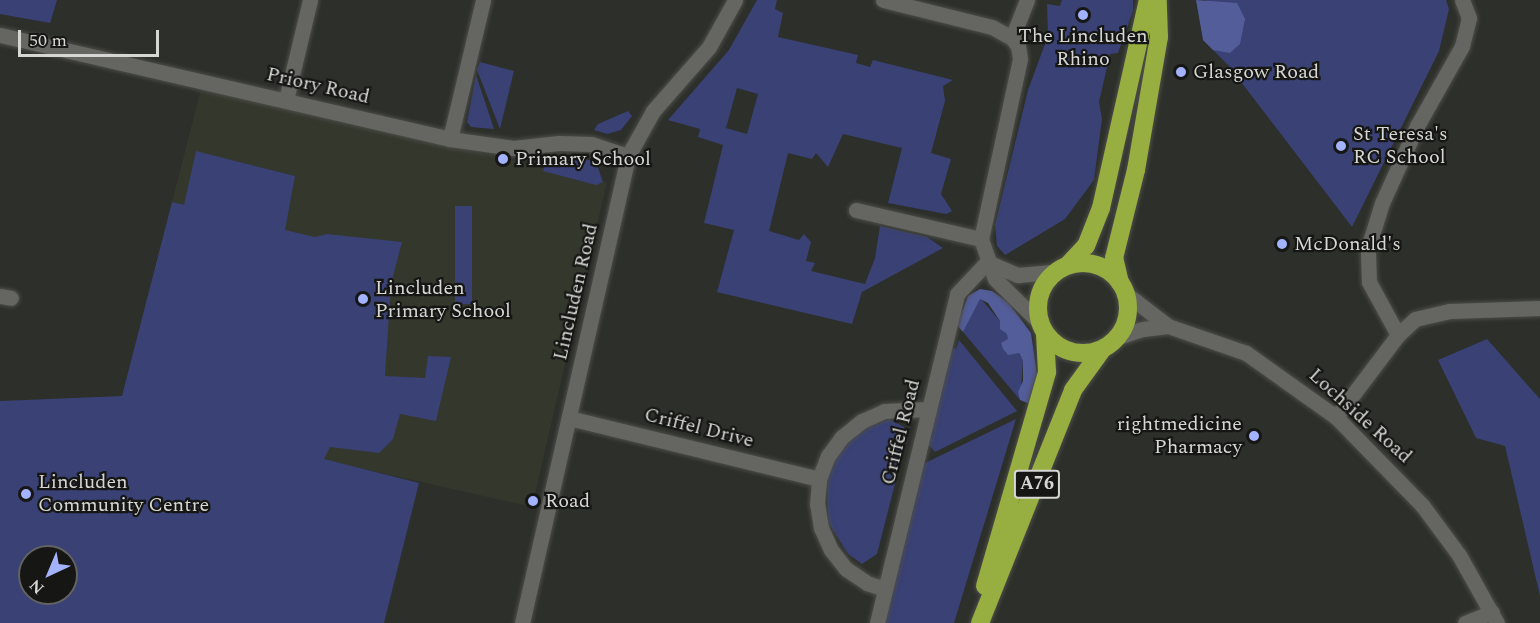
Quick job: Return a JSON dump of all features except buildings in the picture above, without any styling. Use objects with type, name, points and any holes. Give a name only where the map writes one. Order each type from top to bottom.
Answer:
[{"type":"highway","name":"A76","points":[[977,623],[1047,372],[1039,297],[1062,268],[1086,246],[1101,208],[1148,0]]},
{"type":"highway","points":[[1118,337],[1128,308],[1114,258],[1136,170],[1158,37],[1158,0]]},
{"type":"highway","points":[[1062,268],[1099,266],[1123,288]]},
{"type":"highway","points":[[1042,328],[1069,352],[1102,350]]},
{"type":"highway","name":"A76","points":[[977,623],[1073,390],[1102,350],[1118,337]]},
{"type":"street","points":[[286,100],[310,0]]},
{"type":"street","points":[[450,139],[483,0]]},
{"type":"street","name":"Lincluden Road","points":[[522,623],[628,156],[653,111],[709,47],[735,0]]},
{"type":"street","points":[[883,0],[992,27],[1012,38],[1020,59],[981,239],[987,262],[995,279],[1042,328]]},
{"type":"street","points":[[1012,38],[1027,0]]},
{"type":"street","points":[[1398,335],[1369,282],[1368,248],[1382,203],[1417,126],[1462,46],[1468,18],[1462,0]]},
{"type":"street","name":"Priory Road","points":[[0,35],[450,139],[513,148],[559,143],[591,144],[628,156]]},
{"type":"street","points":[[856,210],[981,239]]},
{"type":"street","points":[[987,262],[1018,275],[1062,268]]},
{"type":"street","name":"Criffel Road","points":[[877,623],[957,294],[987,262]]},
{"type":"street","name":"Lochside Road","points":[[1123,288],[1168,326],[1245,353],[1336,417],[1422,505],[1459,555],[1494,617]]},
{"type":"street","points":[[1336,417],[1398,335],[1415,319],[1450,311],[1540,308]]},
{"type":"street","points":[[1118,337],[1168,326]]},
{"type":"street","points":[[885,590],[867,584],[846,569],[831,550],[821,528],[817,504],[819,479],[828,456],[842,437],[862,421],[884,411],[929,409]]},
{"type":"street","name":"Criffel Drive","points":[[568,418],[819,479]]},
{"type":"street","points":[[1465,623],[1494,617]]},
{"type":"shaded area","points":[[0,0],[57,0],[50,23],[0,14]]},
{"type":"shaded area","points":[[757,0],[777,0],[775,9],[783,13],[778,37],[858,55],[856,63],[870,67],[873,60],[953,80],[943,86],[945,101],[931,153],[951,159],[941,194],[952,211],[946,214],[888,203],[902,148],[843,134],[828,167],[816,153],[812,159],[788,153],[769,231],[799,240],[804,234],[811,242],[806,261],[815,263],[811,271],[865,284],[875,258],[880,226],[927,237],[943,248],[862,292],[852,324],[717,292],[734,230],[704,223],[723,145],[698,137],[700,129],[668,120],[729,50]],"holes":[[[737,88],[758,94],[747,134],[726,128]]]},
{"type":"shaded area","points":[[1062,0],[1133,0],[1133,11],[1118,53],[1110,54],[1099,102],[1102,119],[1094,180],[1065,219],[1005,255],[997,246],[995,225],[1028,90],[1048,36],[1047,4],[1060,6]]},
{"type":"shaded area","points":[[1196,0],[1237,3],[1245,19],[1240,44],[1230,53],[1213,50],[1203,40]]},
{"type":"shaded area","name":"St Teresa's RC School","points":[[1206,0],[1446,0],[1449,9],[1439,51],[1352,227],[1228,65],[1203,40]]},
{"type":"shaded area","points":[[480,62],[514,71],[500,129],[477,70]]},
{"type":"shaded area","points":[[476,75],[494,129],[471,127],[467,122]]},
{"type":"shaded area","name":"Lincluden Primary School","points":[[201,89],[607,182],[532,507],[324,460],[122,397]]},
{"type":"shaded area","points":[[628,111],[632,116],[621,130],[607,134],[594,130],[598,124]]},
{"type":"shaded area","points":[[196,151],[295,176],[285,230],[315,237],[327,234],[402,242],[391,284],[385,376],[425,378],[428,356],[451,357],[436,421],[400,414],[393,439],[379,453],[330,447],[324,459],[419,483],[384,623],[0,623],[0,401],[122,396],[172,202],[184,205]]},
{"type":"shaded area","points":[[575,156],[596,162],[603,182],[596,185],[543,171],[545,166]]},
{"type":"shaded area","points":[[455,206],[472,206],[472,304],[455,304]]},
{"type":"shaded area","points":[[980,289],[992,291],[1008,302],[1031,333],[1038,381],[1030,404],[1020,400],[1018,392],[1023,381],[1023,361],[1019,353],[1008,355],[1003,349],[1001,343],[1008,339],[1007,334],[1000,329],[1000,321],[988,303],[980,299],[963,332],[957,325],[968,296]]},
{"type":"shaded area","points":[[980,298],[1000,321],[1023,361],[1020,400],[963,332]]},
{"type":"shaded area","points":[[1487,339],[1540,399],[1540,596],[1505,446],[1476,438],[1438,360]]},
{"type":"shaded area","points":[[959,340],[1017,411],[935,452],[928,444],[951,347],[956,349]]},
{"type":"shaded area","points":[[889,419],[904,427],[906,441],[877,554],[862,564],[848,554],[828,522],[827,479],[842,446],[856,432]]},
{"type":"shaded area","points":[[1016,419],[954,623],[884,623],[923,464]]},
{"type":"place","name":"The Lincluden Rhino","points":[[1083,15]]},
{"type":"place","name":"Glasgow Road","points":[[1181,72]]},
{"type":"place","name":"St Teresa's RC School","points":[[1341,146]]},
{"type":"place","name":"Primary School","points":[[503,159]]},
{"type":"place","name":"McDonald's","points":[[1282,244]]},
{"type":"place","name":"Lincluden Primary School","points":[[363,299]]},
{"type":"place","name":"rightmedicine Pharmacy","points":[[1254,436]]},
{"type":"place","name":"Lincluden Community Centre","points":[[26,494]]},
{"type":"place","name":"Road","points":[[533,501]]}]
